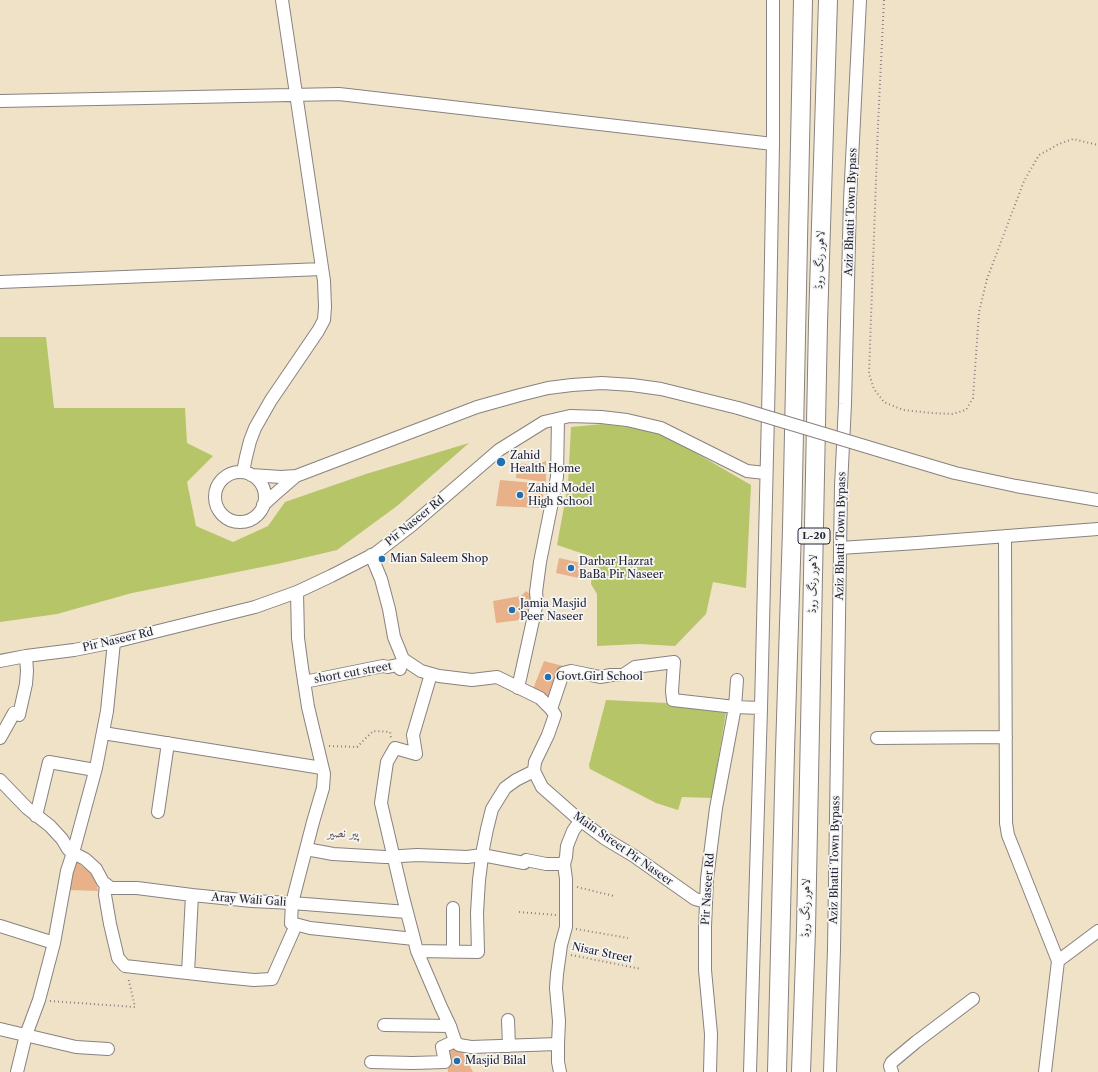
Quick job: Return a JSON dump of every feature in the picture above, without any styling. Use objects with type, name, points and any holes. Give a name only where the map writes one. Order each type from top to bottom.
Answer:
[{"type":"highway","name":"لاہور رنگ روڈ","points":[[777,1072],[804,0]]},
{"type":"highway","name":"لاہور رنگ روڈ","points":[[801,1072],[806,914],[818,331],[828,0]]},
{"type":"street","points":[[247,474],[246,457],[255,428],[271,400],[324,320],[325,307],[322,269],[282,0]]},
{"type":"street","points":[[750,1072],[761,708],[773,144],[773,0]]},
{"type":"street","name":"Aziz Bhatti Town Bypass","points":[[830,1072],[834,942],[841,486],[845,404],[850,200],[860,0]]},
{"type":"street","points":[[0,101],[339,94],[773,144]]},
{"type":"street","points":[[0,282],[322,269]]},
{"type":"street","points":[[247,474],[257,479],[262,484],[265,498],[260,512],[254,518],[238,522],[224,516],[219,510],[216,502],[215,494],[217,487],[228,475],[235,473],[247,474],[266,477],[296,476],[477,408],[548,388],[602,383],[661,389],[738,408],[955,473],[1058,494],[1098,500]]},
{"type":"street","name":"Pir Naseer Rd","points":[[0,661],[74,650],[114,642],[255,607],[297,592],[376,552],[412,525],[499,450],[544,422],[570,416],[627,420],[661,428],[747,471],[766,473]]},
{"type":"street","points":[[518,688],[536,602],[540,562],[557,477],[558,419]]},
{"type":"street","points":[[263,505],[296,476]]},
{"type":"street","points":[[840,548],[1098,529]]},
{"type":"street","points":[[1005,536],[1006,823],[1008,835],[1058,961],[1045,1072]]},
{"type":"street","points":[[371,555],[381,579],[389,609],[394,637],[403,659],[421,671],[439,676],[472,680],[497,676],[540,698],[555,715],[548,735],[535,762],[534,771],[516,780],[505,788],[492,809],[482,855],[479,880],[477,913],[478,952],[417,951]]},
{"type":"street","points":[[297,592],[298,638],[304,682],[316,745],[324,774],[323,788],[292,903],[407,912]]},
{"type":"street","points":[[17,1072],[26,1035],[39,1000],[54,943],[67,871],[95,770],[107,711],[114,642]]},
{"type":"street","points":[[0,738],[14,713],[19,715],[26,684],[26,656]]},
{"type":"street","points":[[551,709],[563,672],[581,672],[600,677],[623,675],[635,667],[674,662],[672,691],[673,700],[735,707],[761,708]]},
{"type":"street","name":"short cut street","points":[[304,682],[383,666],[388,667],[396,665],[400,670]]},
{"type":"street","points":[[431,674],[413,735],[416,754],[395,748],[387,762],[381,803],[417,951],[450,1026],[455,1041],[459,1044],[471,1047],[558,1044]]},
{"type":"street","name":"Pir Naseer Rd","points":[[710,1072],[711,1034],[705,970],[707,879],[716,808],[735,707],[737,680]]},
{"type":"street","points":[[102,733],[322,768]]},
{"type":"street","points":[[877,738],[1006,737]]},
{"type":"street","points":[[158,812],[168,743]]},
{"type":"street","points":[[36,816],[49,762],[95,770]]},
{"type":"street","name":"Main Street Pir Naseer","points":[[534,771],[542,787],[580,821],[604,838],[634,856],[695,899],[706,902]]},
{"type":"street","points":[[0,780],[27,808],[50,826],[62,839],[68,849],[85,859],[96,868],[103,882],[106,884],[105,895],[110,924],[118,958],[125,966],[223,978],[254,980],[272,979],[296,924],[310,928],[414,939]]},
{"type":"street","points":[[560,1072],[558,1062],[559,1021],[556,988],[560,952],[566,922],[566,884],[564,864],[567,846],[573,831],[580,821]]},
{"type":"street","points":[[306,849],[333,854],[466,857],[482,855],[524,863],[526,860],[546,864],[564,864]]},
{"type":"street","name":"Aray Wali Gali","points":[[106,884],[111,888],[137,888],[252,901],[292,903],[291,923],[296,924]]},
{"type":"street","points":[[188,973],[192,895]]},
{"type":"street","points":[[453,908],[454,952]]},
{"type":"street","points":[[0,926],[54,943]]},
{"type":"street","points":[[1058,961],[1098,931]]},
{"type":"street","points":[[892,1072],[890,1066],[892,1062],[973,999]]},
{"type":"street","points":[[508,1020],[509,1046]]},
{"type":"street","points":[[384,1025],[450,1026]]},
{"type":"street","points":[[0,1029],[76,1047],[108,1049]]},
{"type":"street","points":[[371,1062],[445,1062],[442,1047],[455,1041]]},
{"type":"path","points":[[884,0],[869,374],[874,389],[884,402],[903,410],[932,413],[952,414],[966,410],[973,398],[979,312],[987,279],[1024,181],[1039,155],[1059,144],[1072,139],[1098,145]]},
{"type":"path","points":[[316,745],[357,747],[373,731],[378,731],[390,732],[395,748]]},
{"type":"path","points":[[566,884],[614,896]]},
{"type":"path","points":[[520,912],[628,938]]},
{"type":"path","name":"Nisar Street","points":[[560,952],[642,970]]},
{"type":"path","points":[[39,1000],[135,1007],[125,966]]},
{"type":"green space","points":[[0,337],[46,337],[54,408],[185,408],[187,443],[213,456],[187,482],[196,526],[233,542],[268,526],[285,502],[366,474],[469,443],[397,506],[337,550],[282,563],[132,593],[57,614],[0,622]]},
{"type":"green space","points":[[603,424],[658,431],[751,485],[746,588],[713,582],[706,614],[675,646],[639,644],[597,646],[597,594],[591,584],[593,557],[557,545],[568,485],[571,427]]},
{"type":"green space","points":[[606,700],[727,706],[712,798],[682,797],[678,810],[656,803],[590,769],[589,765]]},
{"type":"building","points":[[546,461],[546,482],[516,478],[517,463],[533,465]]},
{"type":"building","name":"Zahid Model High School","points":[[500,480],[544,484],[542,508],[496,506]]},
{"type":"building","name":"Darbar Hazrat BaBa Pir Naseer","points":[[559,558],[586,564],[583,579],[556,573]]},
{"type":"building","name":"Jamia Masjid Peer Naseer","points":[[526,591],[532,596],[528,619],[496,623],[493,601],[521,596]]},
{"type":"building","name":"Govt.Girl School","points":[[544,661],[563,666],[549,700],[533,689]]},
{"type":"building","points":[[73,862],[78,863],[93,875],[98,891],[67,890]]},
{"type":"building","name":"Masjid Bilal","points":[[446,1049],[461,1049],[473,1072],[448,1072]]},
{"type":"place","name":"Zahid Health Home","points":[[501,462]]},
{"type":"place","name":"Zahid Model High School","points":[[520,495]]},
{"type":"place","name":"Mian Saleem Shop","points":[[382,559]]},
{"type":"place","name":"Darbar Hazrat BaBa Pir Naseer","points":[[571,568]]},
{"type":"place","name":"Jamia Masjid Peer Naseer","points":[[512,610]]},
{"type":"place","name":"Govt.Girl School","points":[[548,677]]},
{"type":"place","name":"Masjid Bilal","points":[[457,1061]]},
{"type":"district","name":"پیر نصیر","points":[[343,833]]}]
